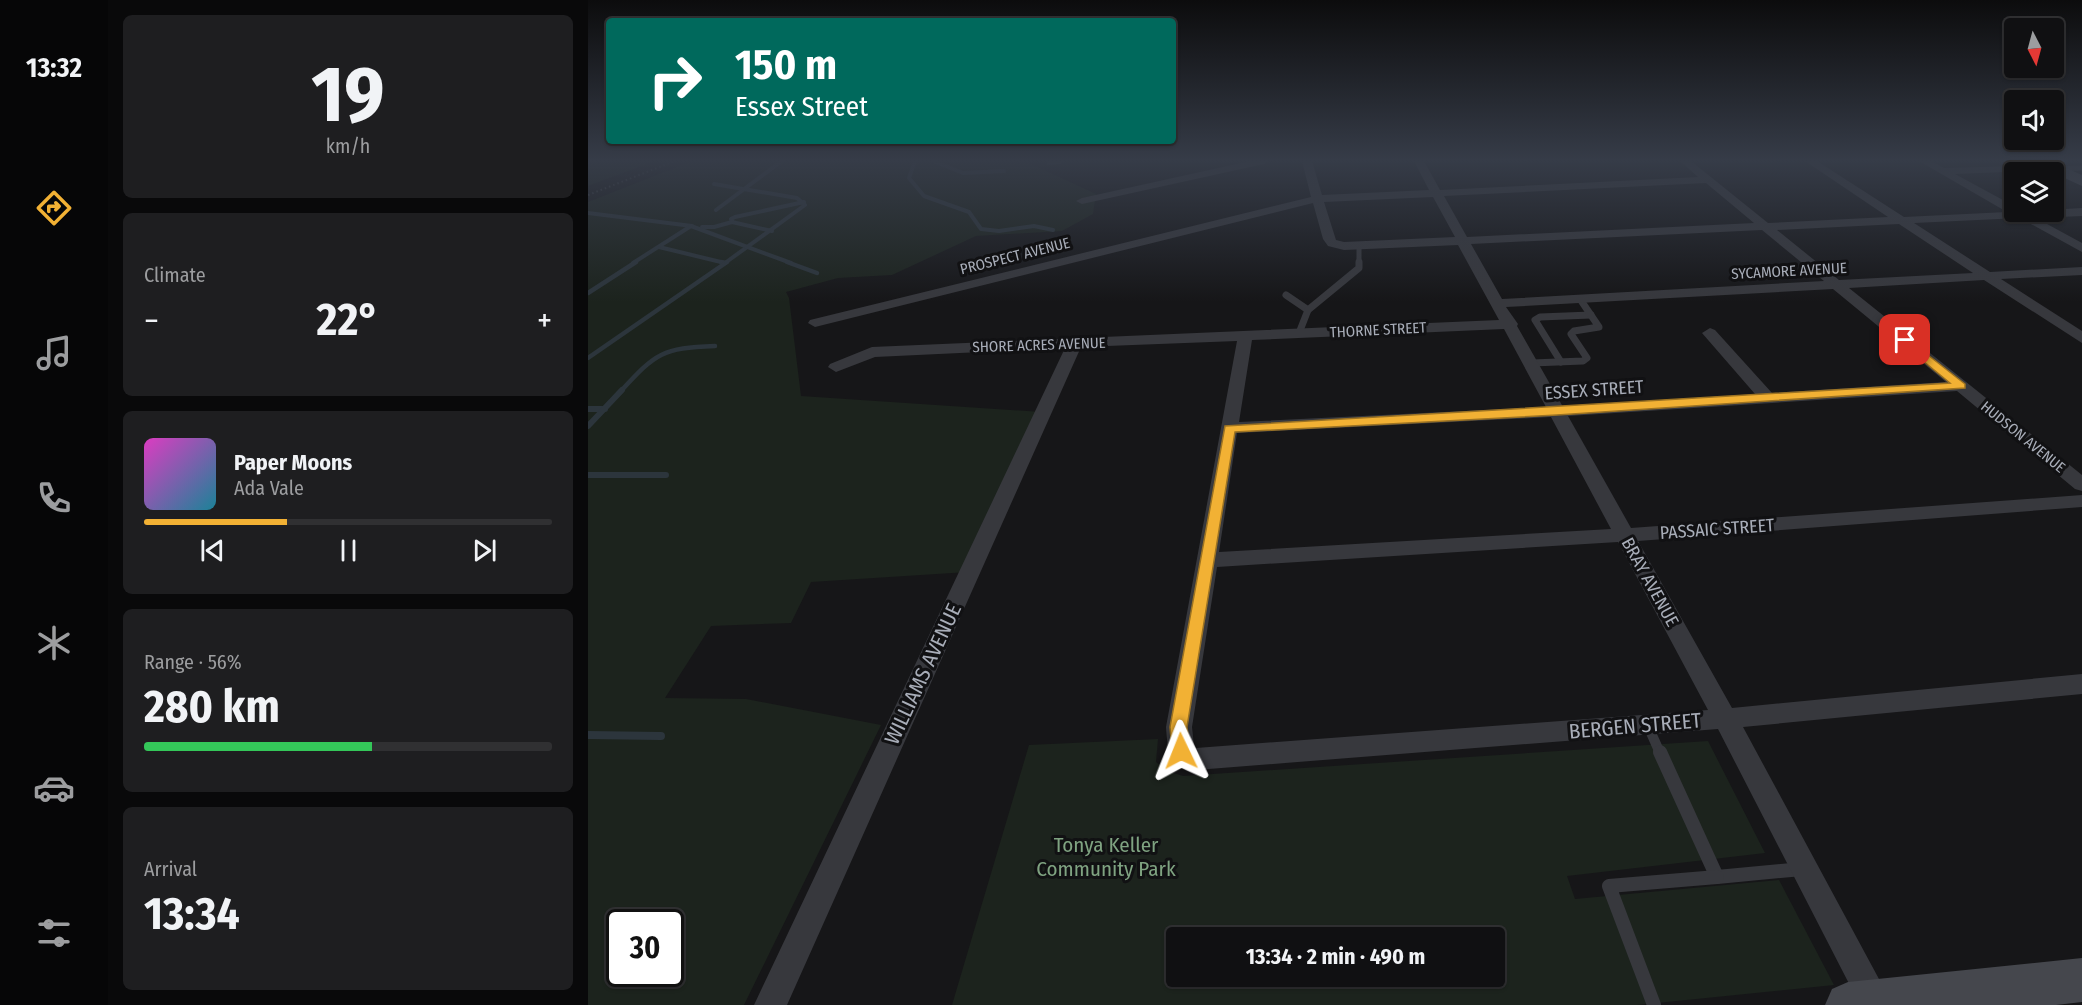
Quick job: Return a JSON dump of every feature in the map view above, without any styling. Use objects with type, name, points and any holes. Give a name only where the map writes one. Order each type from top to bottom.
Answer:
[{"type":"street","name":"PROSPECT AVENUE","points":[[815,323],[1281,208]]},
{"type":"street","points":[[1320,208],[1329,239],[1337,245],[1903,221],[2004,213]]},
{"type":"street","name":"BRAY AVENUE","points":[[1446,208],[1725,718],[1804,869],[1867,1004]]},
{"type":"street","name":"HUDSON AVENUE","points":[[1743,208],[2082,485]]},
{"type":"street","points":[[1883,208],[2082,338]]},
{"type":"street","points":[[2064,212],[2082,212]]},
{"type":"street","points":[[2036,222],[2082,248]]},
{"type":"street","name":"SYCAMORE AVENUE","points":[[1498,303],[2082,271]]},
{"type":"street","name":"THORNE STREET","points":[[1245,336],[1510,324]]},
{"type":"street","points":[[1710,333],[1767,398]]},
{"type":"street","points":[[1208,560],[1245,336]]},
{"type":"street","name":"SHORE ACRES AVENUE","points":[[836,367],[872,352],[1245,336]]},
{"type":"street","name":"WILLIAMS AVENUE","points":[[771,1005],[1075,344]]},
{"type":"street","name":"ESSEX STREET","points":[[1229,428],[1557,412],[1960,386]]},
{"type":"street","name":"PASSAIC STREET","points":[[1208,560],[1624,536],[2082,501]]},
{"type":"street","name":"BERGEN STREET","points":[[1208,560],[1179,727],[1181,751],[1188,757],[1196,759],[1648,726],[2082,684]]},
{"type":"street","points":[[1867,1004],[2074,985]]},
{"type":"lane","points":[[1299,333],[1308,310],[1359,268],[1359,245]]},
{"type":"lane","points":[[1286,295],[1308,310]]},
{"type":"lane","points":[[1532,363],[1584,361],[1587,358],[1571,334],[1574,331],[1598,329],[1599,327],[1580,299]]},
{"type":"lane","points":[[1561,362],[1535,320],[1540,317],[1591,315]]},
{"type":"lane","points":[[1648,726],[1717,877]]},
{"type":"lane","points":[[1654,1005],[1609,886],[1804,869]]},
{"type":"green space","points":[[588,208],[1094,208],[1093,214],[1062,231],[976,236],[892,275],[838,278],[786,292],[789,298],[801,396],[1042,412],[968,572],[811,582],[791,623],[711,626],[665,698],[746,699],[881,725],[744,1005],[588,1005]]},
{"type":"green space","name":"Tonya Keller Community Park","points":[[1158,739],[1156,762],[1167,771],[1183,776],[1708,741],[1765,853],[1567,876],[1575,899],[1779,880],[1834,985],[1637,1005],[952,1005],[1029,745]]},
{"type":"waterway","points":[[732,221],[731,219],[735,217],[777,208]]},
{"type":"waterway","points":[[770,231],[801,208]]},
{"type":"waterway","points":[[957,208],[969,212],[981,229],[999,231],[1034,226],[1053,230]]},
{"type":"waterway","points":[[588,213],[692,226]]},
{"type":"waterway","points":[[702,227],[714,227],[732,222],[770,231]]},
{"type":"waterway","points":[[633,263],[691,226],[747,247]]},
{"type":"waterway","points":[[747,247],[770,231]]},
{"type":"waterway","points":[[659,247],[725,263]]},
{"type":"waterway","points":[[725,263],[747,247]]},
{"type":"waterway","points":[[747,247],[791,263]]},
{"type":"waterway","points":[[588,293],[636,262]]},
{"type":"waterway","points":[[721,262],[725,263]]},
{"type":"waterway","points":[[588,358],[727,262]]},
{"type":"waterway","points":[[787,262],[817,273]]},
{"type":"waterway","points":[[621,391],[643,368],[661,355],[671,351],[715,346]]},
{"type":"waterway","points":[[604,409],[622,390]]},
{"type":"waterway","points":[[588,409],[604,409]]},
{"type":"waterway","points":[[588,426],[604,409]]},
{"type":"waterway","points":[[588,475],[666,475]]},
{"type":"waterway","points":[[588,735],[661,736]]},
{"type":"route","points":[[1181,751],[1178,742],[1179,727],[1229,428],[1268,428],[1557,412],[1960,386],[1905,340]]}]
